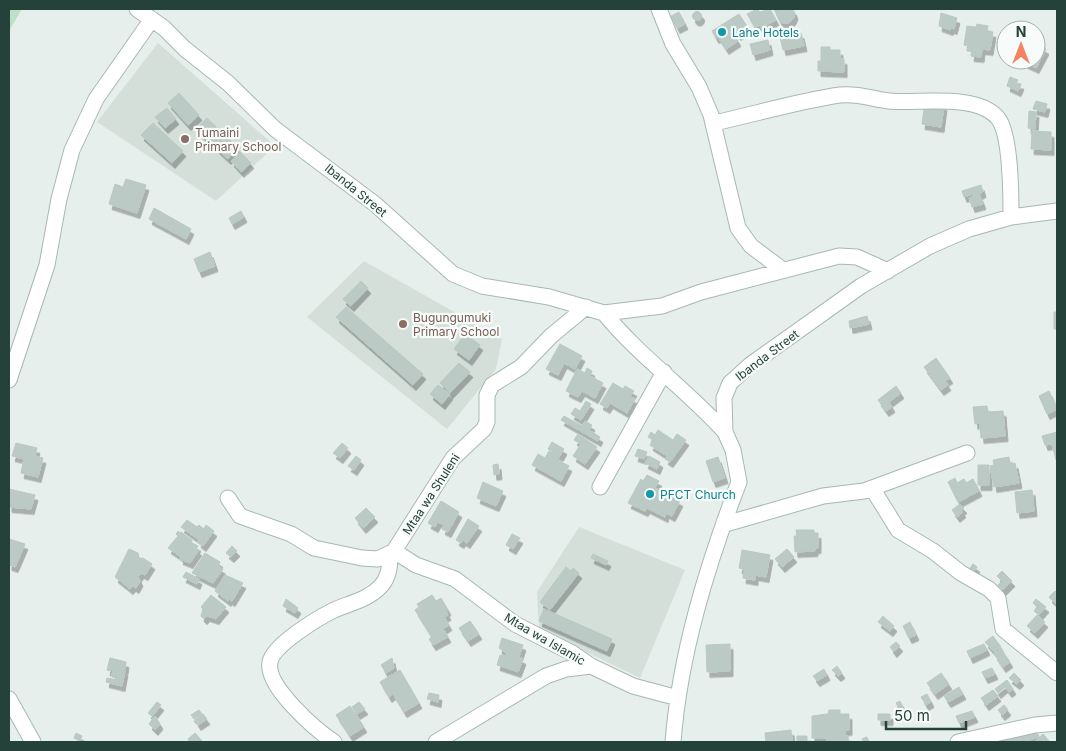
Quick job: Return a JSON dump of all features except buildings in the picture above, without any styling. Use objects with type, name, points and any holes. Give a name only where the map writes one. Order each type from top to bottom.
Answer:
[{"type":"street","name":"Ibanda Street","points":[[137,9],[152,19],[185,49],[228,83],[276,129],[376,204],[453,274],[482,286],[549,297],[604,313]]},
{"type":"street","points":[[659,9],[673,44],[704,96],[714,123],[738,228],[751,246],[782,270]]},
{"type":"street","points":[[9,380],[47,265],[59,199],[72,150],[96,99],[152,19]]},
{"type":"street","points":[[714,123],[810,101],[853,94],[869,95],[890,101],[944,101],[979,107],[996,116],[1002,127],[1011,186],[1011,218]]},
{"type":"street","name":"Ibanda Street","points":[[673,742],[678,698],[706,574],[739,482],[734,450],[725,432],[724,398],[730,383],[772,348],[861,286],[930,246],[969,229],[1011,218],[1057,211]]},
{"type":"street","points":[[604,313],[662,306],[701,292],[746,282],[827,258],[857,257],[888,271]]},
{"type":"street","name":"Mtaa wa Shuleni","points":[[392,553],[453,458],[484,429],[487,422],[487,395],[492,385],[521,367],[551,336],[586,307]]},
{"type":"street","points":[[604,313],[632,345],[696,401],[725,432]]},
{"type":"street","points":[[600,487],[664,372]]},
{"type":"street","points":[[724,522],[729,523],[823,496],[872,488],[967,453]]},
{"type":"street","points":[[872,488],[898,530],[933,551],[953,568],[993,593],[998,598],[1003,628],[1057,673]]},
{"type":"street","points":[[228,498],[240,516],[291,534],[325,552],[378,559],[392,553]]},
{"type":"street","points":[[334,742],[322,734],[279,690],[271,678],[270,662],[276,650],[300,631],[324,615],[366,598],[380,587],[390,569],[392,553]]},
{"type":"street","name":"Mtaa wa Islamic","points":[[392,553],[416,565],[455,579],[515,624],[572,653],[591,666],[633,686],[678,698]]},
{"type":"street","points":[[436,742],[546,676],[566,669],[591,666]]},
{"type":"street","points":[[9,699],[33,742]]},
{"type":"street","points":[[958,742],[1035,725],[1057,723]]},
{"type":"shaded area","points":[[158,43],[275,146],[216,201],[97,122]]},
{"type":"shaded area","points":[[364,261],[502,339],[496,369],[447,429],[307,317]]},
{"type":"shaded area","points":[[579,527],[685,570],[640,678],[539,629],[537,592]]},
{"type":"green space","points":[[9,9],[22,9],[9,31]]},
{"type":"place","name":"Lahe Hotels","points":[[722,32]]},
{"type":"place","name":"Tumaini Primary School","points":[[185,139]]},
{"type":"place","name":"Bugungumuki Primary School","points":[[403,324]]},
{"type":"place","name":"PFCT Church","points":[[650,494]]}]
